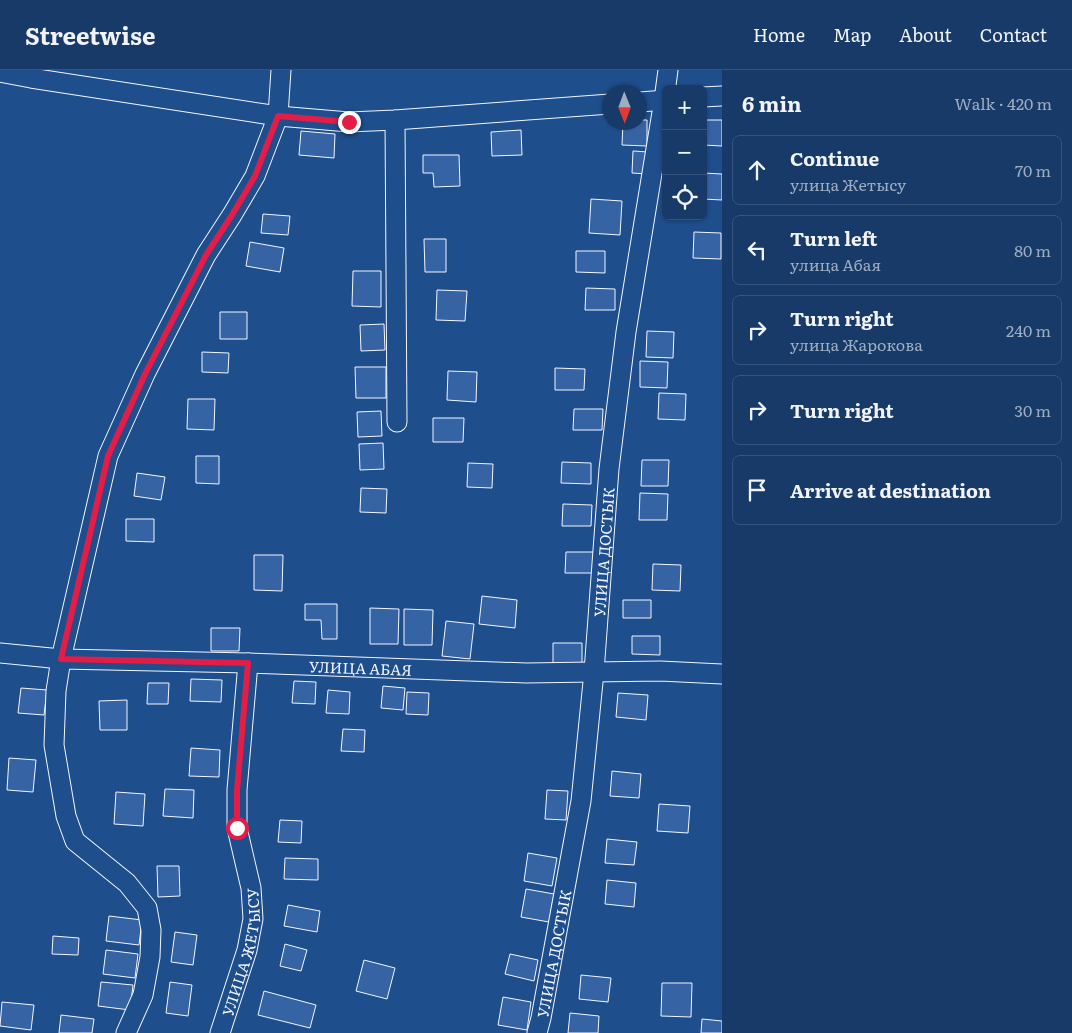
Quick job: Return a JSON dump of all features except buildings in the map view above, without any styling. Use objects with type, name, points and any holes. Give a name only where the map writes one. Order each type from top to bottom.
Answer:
[{"type":"street","points":[[126,1033],[143,995],[150,957],[151,930],[147,908],[126,883],[76,841],[66,816],[54,745],[56,691],[61,659],[108,456],[145,374],[206,255],[255,176],[278,116],[281,70]]},
{"type":"street","name":"УЛИЦА ДОСТЫК","points":[[666,85],[668,70]]},
{"type":"street","points":[[0,72],[278,116],[349,122],[602,105]]},
{"type":"street","points":[[707,97],[722,96]]},
{"type":"street","points":[[647,101],[662,100]]},
{"type":"street","name":"УЛИЦА ДОСТЫК","points":[[537,1033],[581,801],[594,672],[609,469],[626,332],[662,118]]},
{"type":"street","points":[[395,120],[397,422]]},
{"type":"street","name":"УЛИЦА АБАЯ","points":[[0,653],[61,659],[248,663],[526,673],[660,671],[722,674]]},
{"type":"street","name":"УЛИЦА ЖЕТЫСУ","points":[[220,1033],[247,950],[254,919],[251,888],[237,828],[237,790],[248,663]]},
{"type":"route","points":[[237,828],[237,790],[248,663],[61,659],[108,456],[145,374],[206,255],[255,176],[278,116],[349,122]]}]
